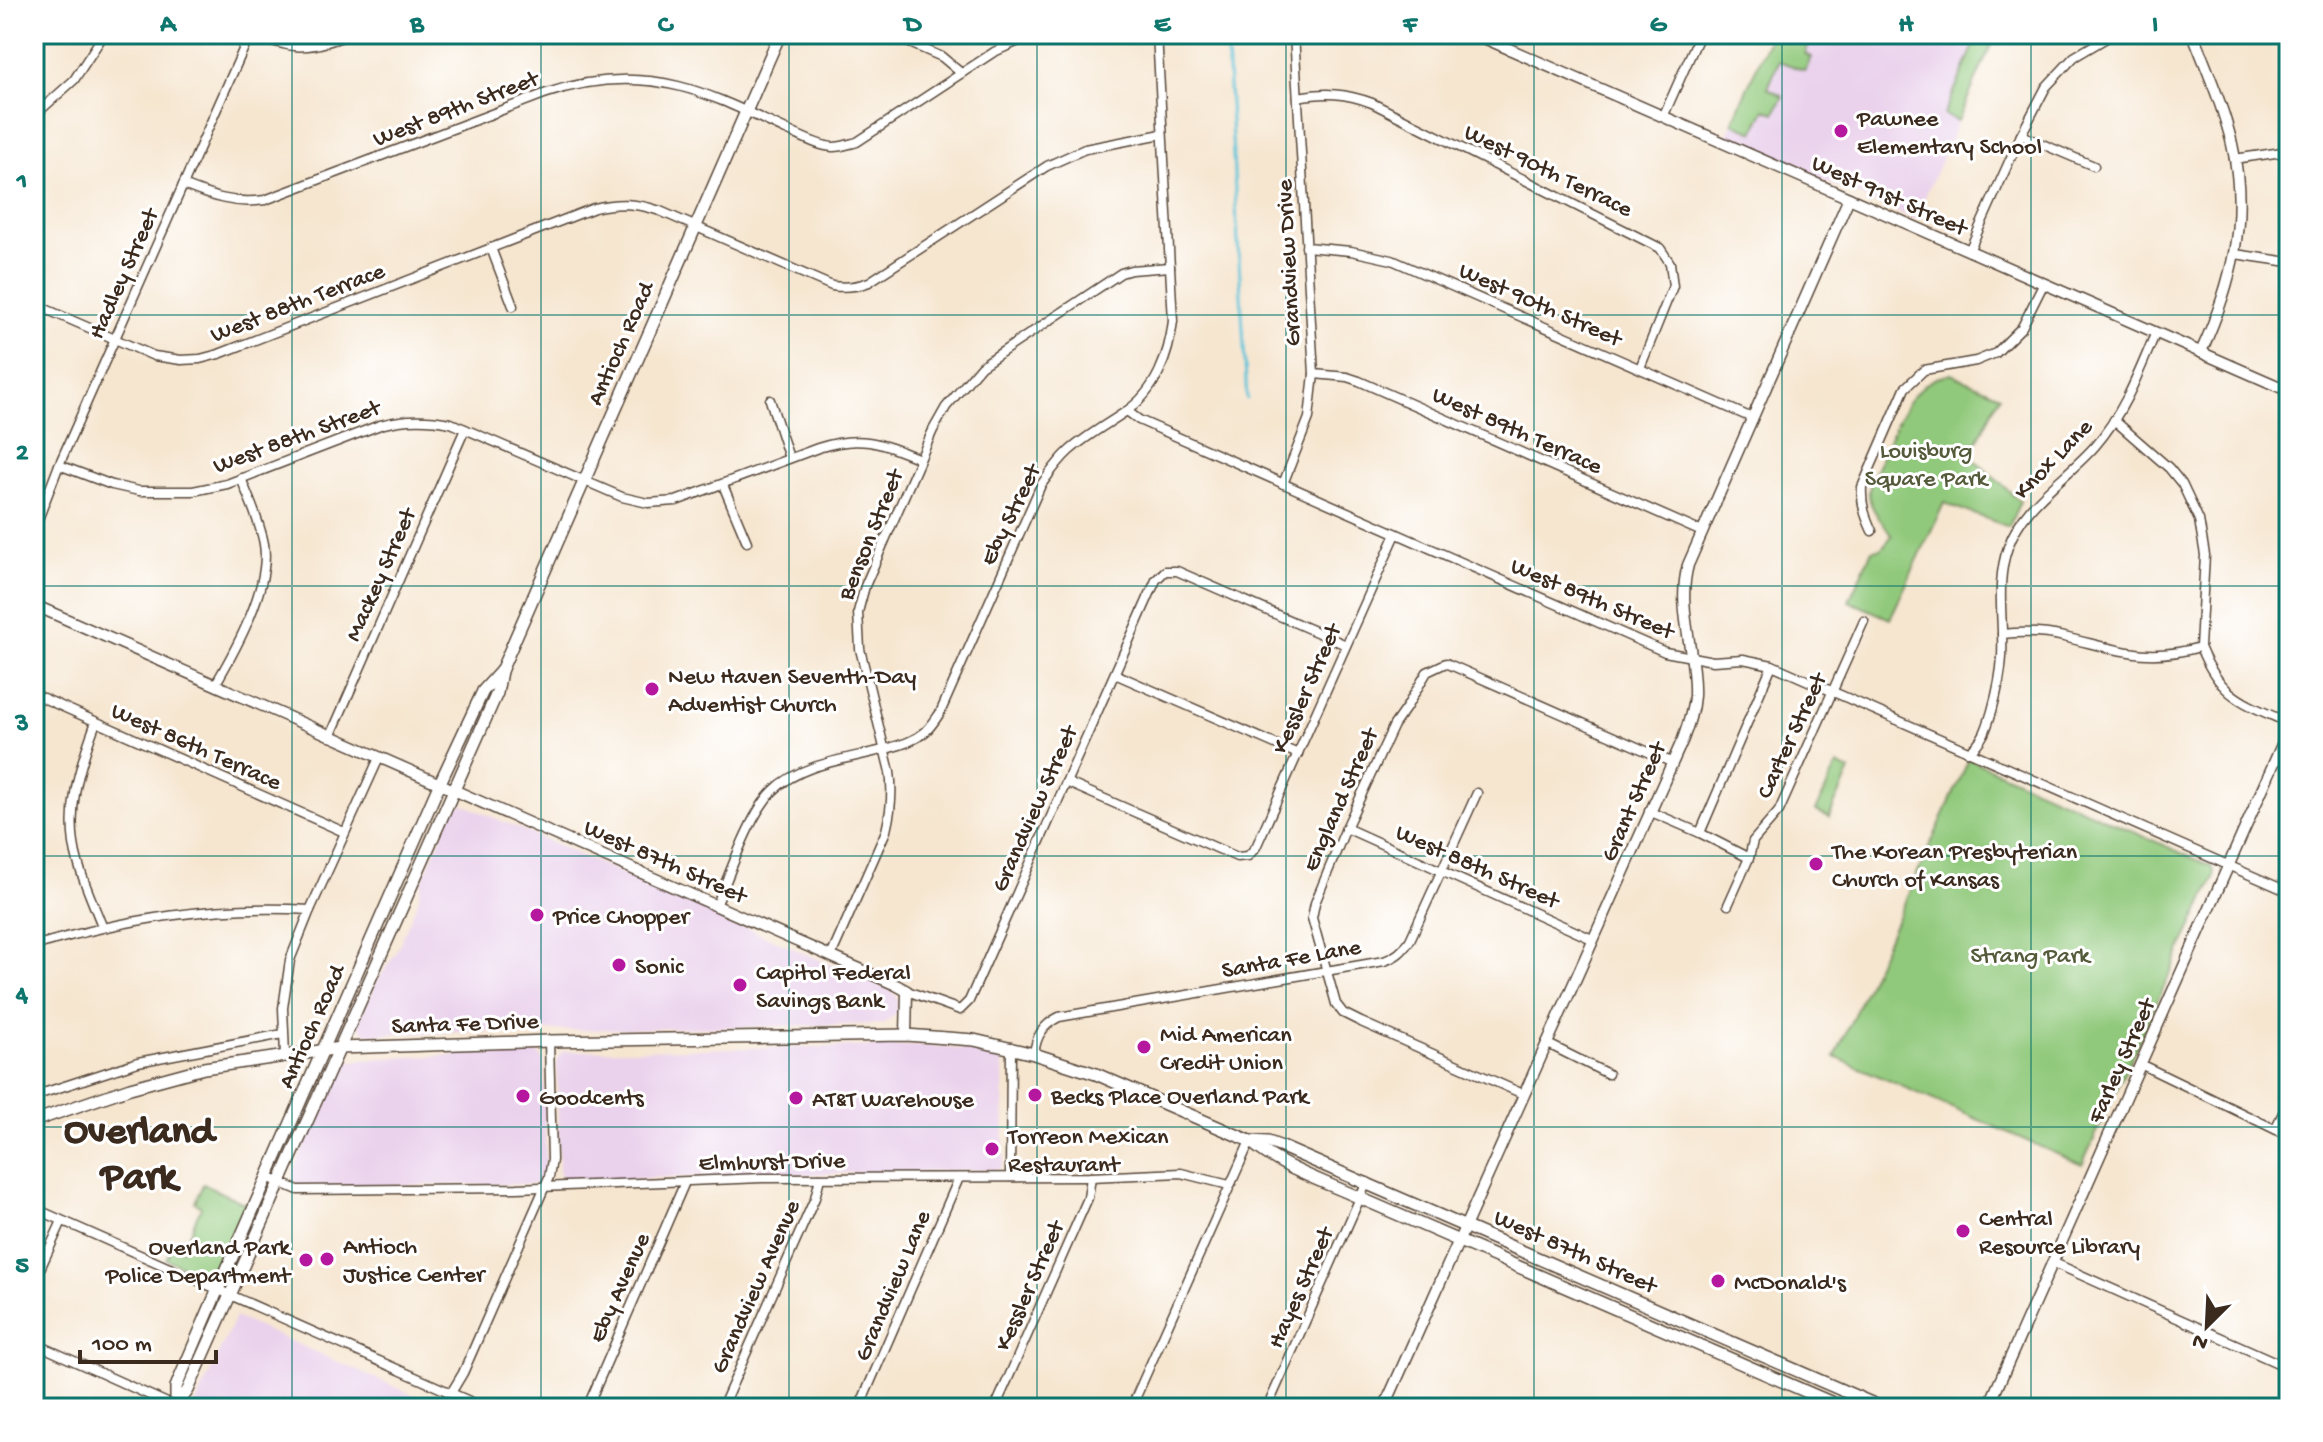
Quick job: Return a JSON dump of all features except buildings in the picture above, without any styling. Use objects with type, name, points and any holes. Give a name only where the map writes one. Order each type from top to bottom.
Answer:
[{"type":"main road","name":"Antioch Road","points":[[176,1407],[188,1390],[231,1295],[454,792],[497,693],[501,671],[780,34]]},
{"type":"main road","name":"Antioch Road","points":[[176,1407],[176,1387],[217,1289],[439,785],[483,691],[501,671]]},
{"type":"main road","name":"Santa Fe Drive","points":[[34,1121],[130,1088],[204,1068],[340,1048],[906,1035]]},
{"type":"main road","name":"West 87th Street","points":[[906,1035],[948,1037],[1011,1047],[1096,1074],[1250,1141],[1280,1162],[1360,1198],[1844,1408]]},
{"type":"main road","name":"West 87th Street","points":[[1250,1141],[1268,1142],[1367,1182],[1883,1408]]},
{"type":"street","points":[[34,116],[74,80],[104,34]]},
{"type":"street","points":[[252,34],[271,41],[307,47],[350,34]]},
{"type":"street","name":"Hadley Street","points":[[34,530],[59,465],[252,34]]},
{"type":"street","points":[[889,34],[942,57],[961,73]]},
{"type":"street","name":"West 89th Street","points":[[183,185],[225,201],[265,200],[544,94],[593,81],[631,79],[680,86],[822,145],[847,145],[857,142],[994,52],[1034,34]]},
{"type":"street","name":"Eby Street","points":[[885,749],[910,742],[923,734],[940,713],[1034,499],[1053,467],[1081,441],[1127,411],[1150,387],[1166,356],[1173,321],[1157,34]]},
{"type":"street","name":"Grandview Drive","points":[[1283,484],[1309,418],[1314,374],[1294,34]]},
{"type":"street","name":"West 91st Street","points":[[1475,34],[2289,391]]},
{"type":"street","points":[[1663,117],[1700,34]]},
{"type":"street","points":[[1969,251],[2039,98],[2064,66],[2113,34]]},
{"type":"street","points":[[2193,34],[2226,123],[2234,159],[2238,206],[2235,254],[2217,317],[2201,352]]},
{"type":"street","name":"West 90th Terrace","points":[[1298,97],[1318,93],[1339,94],[1372,103],[1660,248],[1670,263],[1673,286],[1640,368]]},
{"type":"street","points":[[695,227],[832,286],[858,286],[869,282],[1060,160],[1108,143],[1162,134]]},
{"type":"street","points":[[2021,135],[2094,166]]},
{"type":"street","points":[[2234,159],[2289,151]]},
{"type":"street","name":"Grant Street","points":[[1384,1408],[1683,739],[1693,708],[1694,683],[1684,613],[1684,580],[1688,565],[1849,198]]},
{"type":"street","name":"West 88th Terrace","points":[[115,339],[154,356],[172,359],[209,357],[610,204],[644,206],[695,227]]},
{"type":"street","name":"West 90th Street","points":[[1306,247],[1351,251],[1392,260],[1752,418]]},
{"type":"street","points":[[491,248],[513,306]]},
{"type":"street","points":[[2235,254],[2289,262]]},
{"type":"street","name":"Benson Street","points":[[885,749],[860,649],[858,612],[865,586],[946,407],[964,383],[989,360],[1121,273],[1170,267]]},
{"type":"street","points":[[1872,531],[1861,501],[1862,487],[1905,388],[1924,370],[1976,361],[1996,353],[2022,327],[2044,283]]},
{"type":"street","points":[[34,304],[115,339]]},
{"type":"street","name":"Knox Lane","points":[[1968,752],[1980,744],[1997,693],[2002,658],[2001,572],[2015,531],[2025,514],[2096,444],[2114,420],[2127,400],[2156,332]]},
{"type":"street","name":"West 89th Terrace","points":[[1314,374],[1359,381],[1702,532]]},
{"type":"street","points":[[770,400],[789,458]]},
{"type":"street","name":"West 89th Street","points":[[1127,411],[1139,420],[1665,652],[1713,661],[1743,659],[1772,665],[2289,892]]},
{"type":"street","name":"West 88th Street","points":[[59,465],[112,485],[139,491],[193,491],[241,478],[391,422],[426,419],[451,423],[622,497],[657,504],[723,485],[833,443],[859,440],[883,444],[920,459]]},
{"type":"street","points":[[2114,420],[2169,468],[2191,500],[2199,520],[2205,555],[2200,647],[2214,677],[2230,695],[2289,723]]},
{"type":"street","name":"Mackey Street","points":[[330,737],[465,429]]},
{"type":"street","points":[[215,685],[230,659],[265,571],[262,536],[241,478]]},
{"type":"street","points":[[723,485],[747,542]]},
{"type":"street","name":"Kessler Street","points":[[1066,782],[1237,857],[1248,856],[1256,847],[1396,534]]},
{"type":"street","name":"Grandview Street","points":[[907,991],[960,1010],[969,1001],[1156,580],[1165,571],[1177,571],[1346,645]]},
{"type":"street","name":"West 87th Street","points":[[34,605],[907,991]]},
{"type":"street","name":"Carter Street","points":[[1728,905],[1749,858],[1753,841],[1779,811],[1864,621]]},
{"type":"street","points":[[2002,634],[2064,636],[2112,650],[2139,654],[2165,654],[2200,647]]},
{"type":"street","name":"England Street","points":[[1523,1094],[1343,1013],[1336,1004],[1312,918],[1315,903],[1346,828],[1394,725],[1427,672],[1446,663],[1671,762]]},
{"type":"street","points":[[1700,833],[1772,665]]},
{"type":"street","points":[[1115,674],[1298,754]]},
{"type":"street","name":"West 86th Terrace","points":[[34,694],[344,832]]},
{"type":"street","points":[[96,722],[78,775],[72,821],[78,863],[102,926]]},
{"type":"street","name":"Farley Street","points":[[1988,1408],[2289,729]]},
{"type":"street","points":[[716,906],[751,826],[773,791],[794,776],[813,768],[885,749],[892,790],[889,821],[831,956]]},
{"type":"street","points":[[285,1055],[283,1008],[290,960],[379,758]]},
{"type":"street","name":"Santa Fe Lane","points":[[1034,1054],[1041,1031],[1059,1017],[1394,958],[1410,940],[1477,793]]},
{"type":"street","points":[[1649,811],[1749,858]]},
{"type":"street","name":"West 88th Street","points":[[1346,828],[1592,939]]},
{"type":"street","points":[[34,946],[102,926],[203,910],[310,910]]},
{"type":"street","points":[[906,1035],[907,991]]},
{"type":"street","points":[[34,1096],[138,1062],[283,1034]]},
{"type":"street","points":[[451,1393],[463,1373],[549,1177],[552,1160],[549,1041]]},
{"type":"street","points":[[1546,1043],[1608,1074]]},
{"type":"street","points":[[1010,1177],[1011,1047]]},
{"type":"street","points":[[2140,1064],[2289,1136]]},
{"type":"street","points":[[2275,1129],[2289,1101]]},
{"type":"street","points":[[1131,1408],[1250,1141]]},
{"type":"street","name":"Elmhurst Drive","points":[[267,1177],[298,1190],[544,1187],[762,1178],[1091,1177],[1181,1173],[1229,1185]]},
{"type":"street","name":"Kessler Street","points":[[995,1408],[1088,1198],[1091,1177]]},
{"type":"street","name":"Grandview Avenue","points":[[722,1408],[815,1198],[820,1178]]},
{"type":"street","name":"Grandview Lane","points":[[859,1408],[959,1178]]},
{"type":"street","name":"Eby Avenue","points":[[587,1408],[685,1182]]},
{"type":"street","name":"Hayes Street","points":[[1267,1408],[1367,1182]]},
{"type":"street","points":[[34,1208],[485,1408]]},
{"type":"street","points":[[34,1282],[62,1221]]},
{"type":"street","points":[[2052,1262],[2289,1368]]},
{"type":"street","points":[[34,1343],[176,1407]]},
{"type":"street","points":[[2286,1408],[2289,1402]]},
{"type":"shaded area","name":"Pawnee Elementary School","points":[[1771,34],[1996,34],[1915,220],[1726,139]]},
{"type":"shaded area","points":[[463,804],[891,991],[898,1004],[895,1015],[883,1024],[365,1032],[359,1026],[361,1016],[395,954],[418,901],[423,878],[453,810]]},
{"type":"shaded area","points":[[936,1046],[1000,1058],[1003,1066],[1004,1161],[1000,1169],[647,1178],[571,1183],[564,1180],[559,1172],[557,1060],[563,1051]]},
{"type":"shaded area","points":[[533,1052],[544,1061],[546,1174],[541,1182],[303,1186],[293,1181],[293,1172],[343,1062]]},
{"type":"shaded area","points":[[235,1317],[443,1408],[194,1408]]},
{"type":"green space","points":[[1771,34],[1813,34],[1805,54],[1811,57],[1805,71],[1779,61],[1768,88],[1783,96],[1775,113],[1765,109],[1754,132],[1732,123]]},
{"type":"green space","points":[[1979,34],[1996,34],[1958,121],[1944,115]]},
{"type":"green space","name":"Louisburg Square Park","points":[[1951,374],[2000,395],[1970,456],[2020,501],[2009,527],[1944,503],[1890,619],[1849,601],[1872,550],[1881,549],[1892,536],[1874,510],[1869,488],[1907,404],[1925,385]]},
{"type":"green space","name":"Strang Park","points":[[1969,759],[2211,866],[2214,872],[2214,878],[2082,1165],[1835,1057]]},
{"type":"green space","points":[[1837,765],[1850,771],[1829,817],[1816,811]]},
{"type":"green space","points":[[203,1184],[250,1206],[219,1274],[210,1278],[166,1259],[172,1247],[182,1250],[201,1207],[195,1202]]},
{"type":"waterway","points":[[1226,34],[1247,399]]},
{"type":"place","name":"Pawnee Elementary School","points":[[1841,131]]},
{"type":"place","name":"New Haven Seventh-Day Adventist Church","points":[[652,689]]},
{"type":"place","name":"The Korean Presbyterian Church of Kansas","points":[[1816,864]]},
{"type":"place","name":"Price Chopper","points":[[537,915]]},
{"type":"place","name":"Sonic","points":[[619,965]]},
{"type":"place","name":"Capitol Federal Savings Bank","points":[[740,985]]},
{"type":"place","name":"Mid American Credit Union","points":[[1144,1047]]},
{"type":"place","name":"Becks Place Overland Park","points":[[1035,1095]]},
{"type":"place","name":"Goodcents","points":[[523,1096]]},
{"type":"place","name":"AT&T Warehouse","points":[[796,1098]]},
{"type":"place","name":"Torreon Mexican Restaurant","points":[[992,1149]]},
{"type":"place","name":"Central Resource Library","points":[[1963,1231]]},
{"type":"place","name":"Antioch Justice Center","points":[[327,1259]]},
{"type":"place","name":"Overland Park Police Department","points":[[306,1260]]},
{"type":"place","name":"McDonald's","points":[[1718,1281]]},
{"type":"district","name":"Overland Park","points":[[139,1150]]}]
